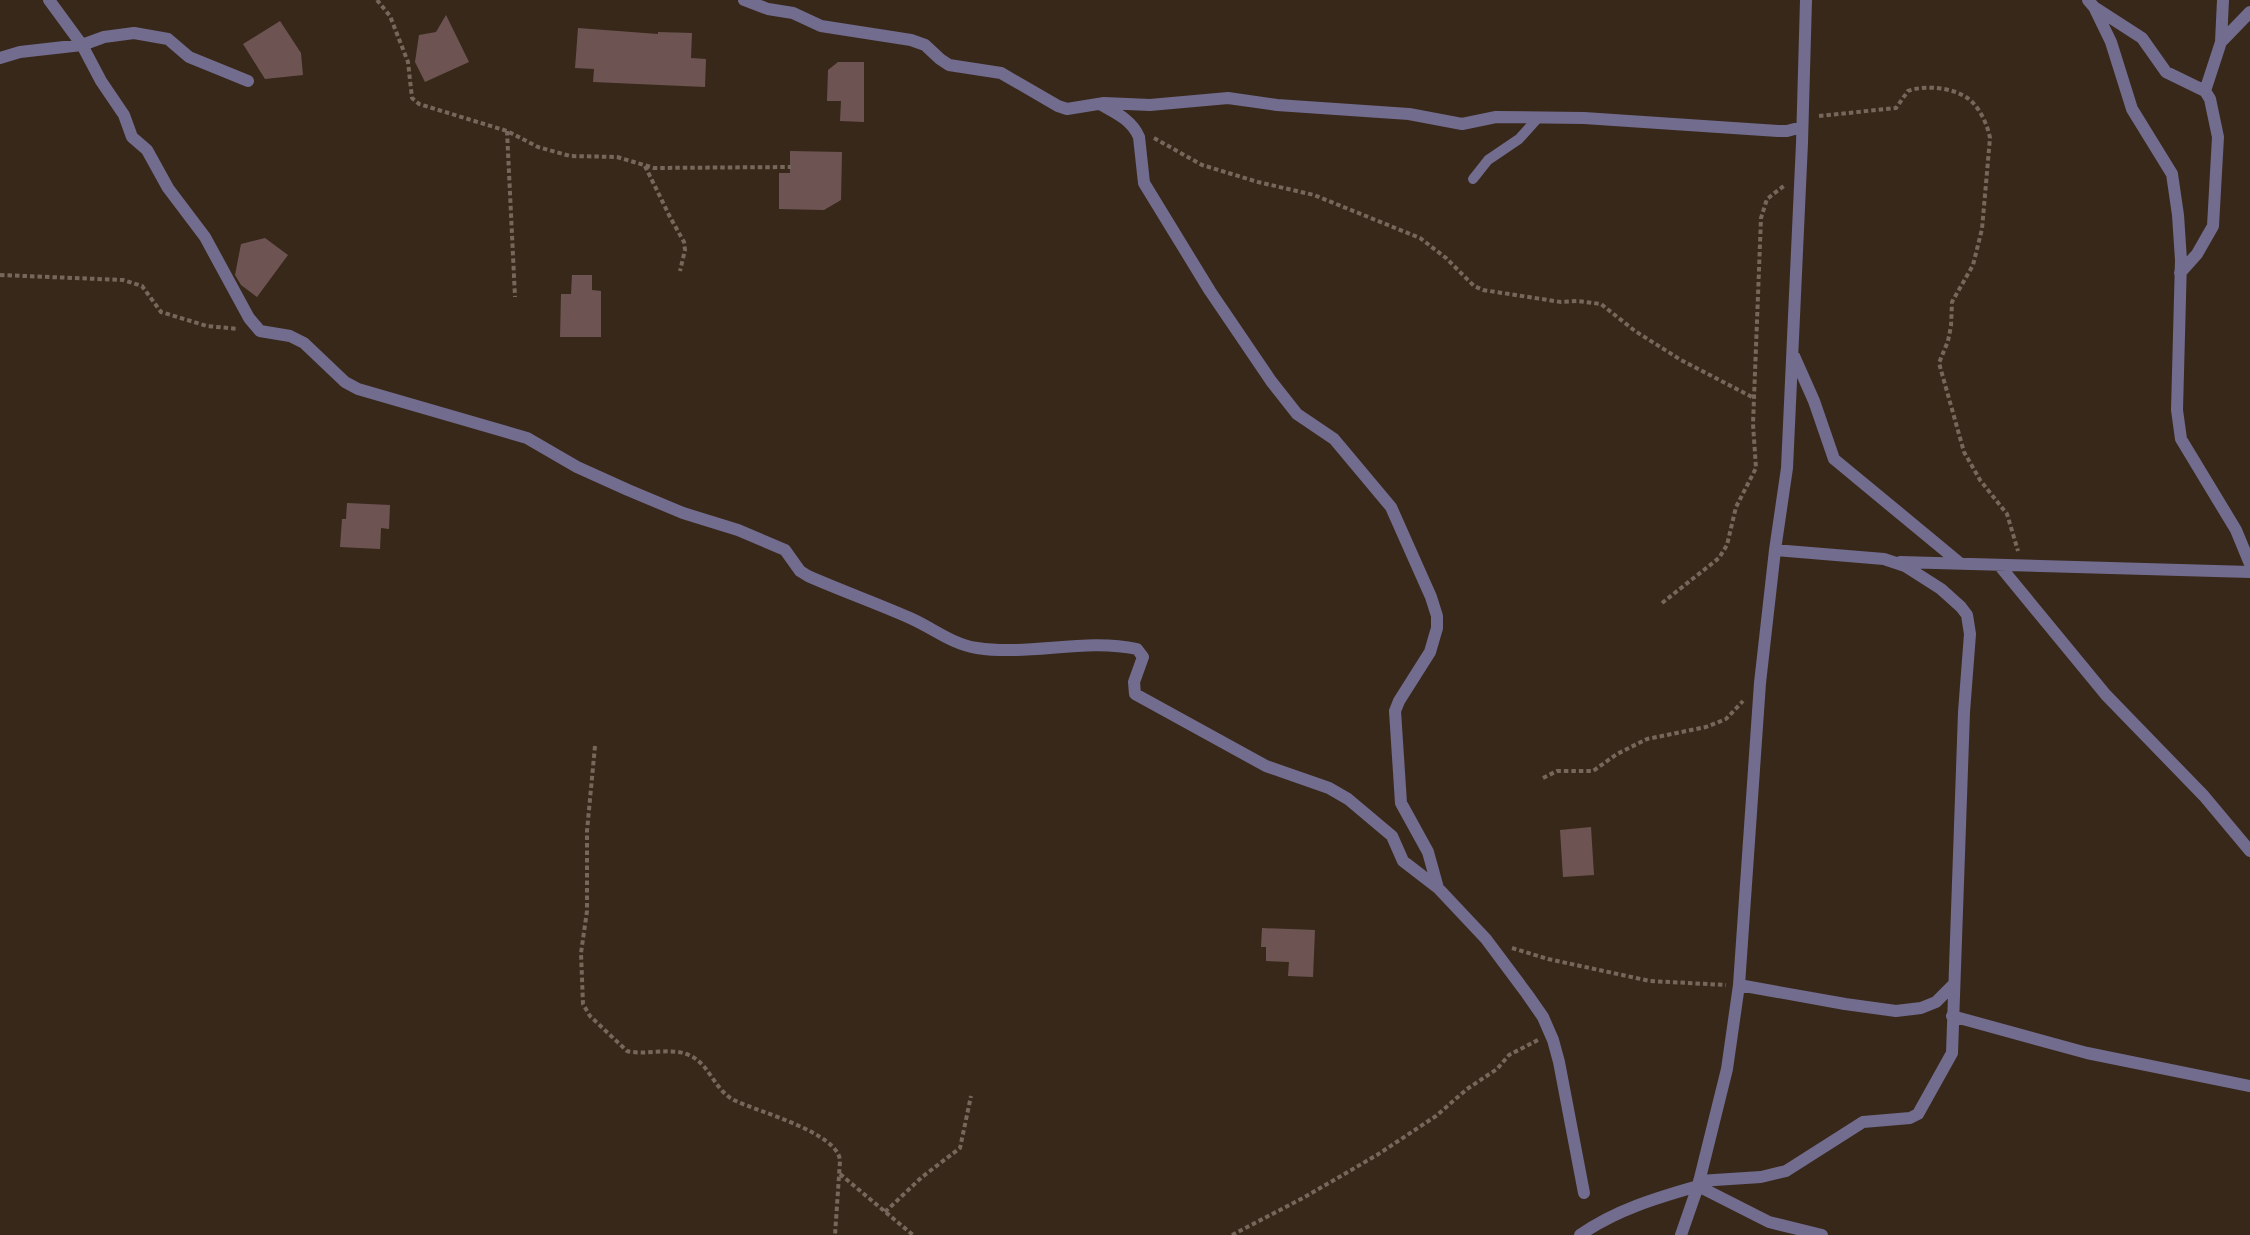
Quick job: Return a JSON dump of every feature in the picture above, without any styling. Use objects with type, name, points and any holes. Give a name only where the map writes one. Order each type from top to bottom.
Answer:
[{"type":"street","points":[[49,0],[82,45],[100,81],[124,116],[132,137],[147,150],[168,188],[205,237],[249,318],[260,331],[290,336],[304,343],[345,382],[358,389],[527,438],[577,467],[628,490],[683,513],[738,530],[785,550],[800,571],[808,576],[913,619],[950,640],[975,648],[1007,651],[1088,644],[1137,649],[1143,657],[1134,682],[1135,694],[1266,766],[1329,788],[1348,799],[1392,836],[1403,861],[1438,888],[1486,939],[1542,1017],[1559,1062],[1584,1193]]},
{"type":"street","points":[[744,0],[768,9],[793,13],[820,26],[911,40],[925,45],[949,64],[1001,73],[1067,109],[1100,104],[1150,105],[1228,98],[1277,105],[1409,114],[1461,124],[1496,117],[1584,118],[1778,131],[1802,127]]},
{"type":"street","points":[[1681,1235],[1698,1184],[1727,1069],[1739,985],[1760,683],[1787,468],[1806,0]]},
{"type":"street","points":[[2205,91],[2222,42],[2223,0]]},
{"type":"street","points":[[2091,4],[2142,38],[2166,72],[2205,91],[2214,112],[2218,136],[2213,226],[2197,254],[2180,273]]},
{"type":"street","points":[[2091,4],[2111,42],[2132,110],[2172,174],[2178,215],[2180,273],[2177,410],[2181,439],[2236,530],[2250,564]]},
{"type":"street","points":[[2222,42],[2250,12]]},
{"type":"street","points":[[0,58],[20,52],[82,45],[104,37],[134,33],[168,39],[189,57],[248,81]]},
{"type":"street","points":[[1100,104],[1130,123],[1139,137],[1144,183],[1210,291],[1287,403],[1297,414],[1334,439],[1391,507],[1431,597],[1437,616],[1437,628],[1430,652],[1395,711],[1401,803],[1428,852],[1438,888]]},
{"type":"street","points":[[1792,352],[1814,401],[1834,459],[1961,564]]},
{"type":"street","points":[[1580,1235],[1599,1222],[1644,1202],[1698,1184],[1761,1177],[1786,1171],[1863,1122],[1910,1118],[1923,1109],[1952,1053],[1953,985],[1970,626],[1967,615],[1941,589],[1894,562],[1884,559],[1775,550]]},
{"type":"street","points":[[1894,562],[2250,572]]},
{"type":"street","points":[[1999,565],[2106,695],[2204,796],[2250,851]]},
{"type":"street","points":[[1739,985],[1896,1011],[1921,1008],[1936,1002],[1953,985]]},
{"type":"street","points":[[1952,1016],[2087,1053],[2250,1086]]},
{"type":"street","points":[[1698,1184],[1769,1222],[1822,1235]]},
{"type":"lane","points":[[1473,179],[1488,160],[1519,138],[1538,118]]},
{"type":"path","points":[[377,0],[390,16],[408,62],[412,98],[415,103],[507,131],[538,147],[570,156],[617,157],[654,168],[791,166]]},
{"type":"path","points":[[1803,101],[1813,112],[1823,117],[1896,108],[1908,91],[1915,88],[1939,89],[1964,96],[1975,104],[1988,126],[1990,138],[1982,229],[1973,265],[1952,302],[1948,341],[1939,363],[1964,452],[1980,480],[2007,514],[2022,566]]},
{"type":"path","points":[[1130,123],[1202,165],[1250,180],[1314,195],[1420,238],[1446,258],[1474,286],[1483,290],[1561,302],[1578,301],[1600,304],[1635,331],[1681,360],[1754,398]]},
{"type":"path","points":[[507,131],[514,297]]},
{"type":"path","points":[[645,165],[684,242],[685,250],[680,271]]},
{"type":"path","points":[[1662,603],[1719,558],[1727,545],[1737,507],[1756,468],[1754,398],[1761,218],[1764,206],[1772,194],[1800,174]]},
{"type":"path","points":[[0,275],[123,280],[142,286],[161,312],[207,326],[260,331]]},
{"type":"path","points":[[1543,778],[1557,771],[1593,771],[1617,754],[1647,739],[1706,727],[1726,719],[1760,683]]},
{"type":"path","points":[[595,746],[587,831],[587,911],[581,953],[584,1007],[627,1051],[679,1052],[692,1056],[720,1089],[735,1101],[825,1139],[839,1153],[835,1235]]},
{"type":"path","points":[[1486,939],[1548,959],[1650,981],[1739,985]]},
{"type":"path","points":[[1232,1235],[1303,1198],[1377,1155],[1436,1116],[1467,1089],[1497,1069],[1509,1055],[1550,1035]]},
{"type":"path","points":[[885,1212],[922,1177],[954,1155],[960,1148],[971,1096]]},
{"type":"path","points":[[839,1174],[913,1235]]},
{"type":"building","points":[[446,15],[469,62],[425,82],[415,62],[419,35],[436,32]]},
{"type":"building","points":[[280,21],[301,53],[303,75],[265,79],[243,44]]},
{"type":"building","points":[[578,28],[658,34],[658,32],[692,33],[691,58],[706,59],[705,87],[593,82],[594,69],[575,68]]},
{"type":"building","points":[[838,62],[864,62],[864,122],[840,121],[841,101],[827,101],[828,70]]},
{"type":"building","points":[[790,151],[842,152],[841,200],[824,210],[779,209],[779,173],[790,173]]},
{"type":"building","points":[[265,238],[288,255],[257,297],[241,285],[235,275],[241,244]]},
{"type":"building","points":[[572,275],[592,275],[592,290],[601,291],[601,337],[560,337],[561,294],[571,294]]},
{"type":"building","points":[[347,503],[390,505],[389,529],[381,528],[380,549],[340,547],[342,519],[346,519]]},
{"type":"building","points":[[1591,827],[1594,875],[1563,877],[1560,830]]},
{"type":"building","points":[[1262,928],[1315,930],[1313,977],[1288,976],[1289,962],[1266,961],[1266,947],[1261,947]]}]
